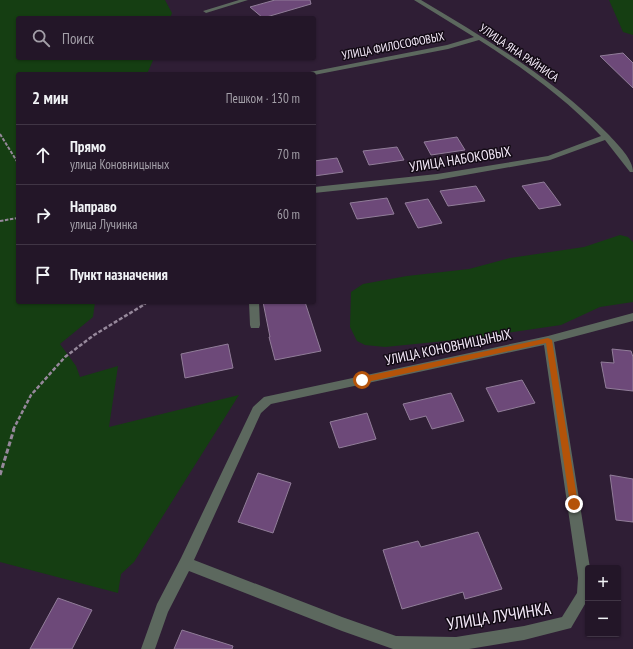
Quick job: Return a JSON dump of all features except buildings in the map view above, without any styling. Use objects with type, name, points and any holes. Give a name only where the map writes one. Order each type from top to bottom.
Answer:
[{"type":"street","points":[[206,11],[246,0]]},
{"type":"street","name":"УЛИЦА ЯНА РАЙНИСА","points":[[417,0],[533,72],[569,101],[605,137],[633,170]]},
{"type":"street","name":"УЛИЦА ФИЛОСОФОВЫХ","points":[[316,73],[448,47],[479,38]]},
{"type":"street","name":"УЛИЦА НАБОКОВЫХ","points":[[316,190],[437,177],[550,158],[605,137]]},
{"type":"street","points":[[254,304],[255,325]]},
{"type":"street","name":"УЛИЦА КОНОВНИЦЫНЫХ","points":[[186,563],[257,410],[268,400],[548,340],[633,317]]},
{"type":"street","name":"УЛИЦА ЛУЧИНКА","points":[[186,563],[335,622],[396,642],[456,644],[524,633],[566,623],[582,595],[585,578],[548,340]]},
{"type":"street","points":[[148,649],[162,609],[186,563]]},
{"type":"path","points":[[0,134],[16,160]]},
{"type":"path","points":[[0,221],[16,218]]},
{"type":"path","points":[[0,475],[12,433],[31,395],[65,357],[94,335],[145,304]]},
{"type":"green space","points":[[0,0],[165,0],[172,13],[171,16],[16,16],[16,60],[153,60],[148,72],[16,72],[16,304],[95,304],[93,317],[60,344],[76,366],[80,377],[118,366],[109,427],[239,395],[134,562],[121,574],[118,593],[0,562]]},
{"type":"green space","points":[[609,0],[633,0],[633,35],[623,32]]},
{"type":"green space","points":[[620,235],[628,237],[633,242],[633,302],[600,307],[561,325],[465,339],[385,347],[365,345],[357,341],[350,327],[351,292],[363,284],[407,276],[469,269],[510,258],[584,247]]},
{"type":"route","points":[[362,380],[548,340],[574,504]]}]
